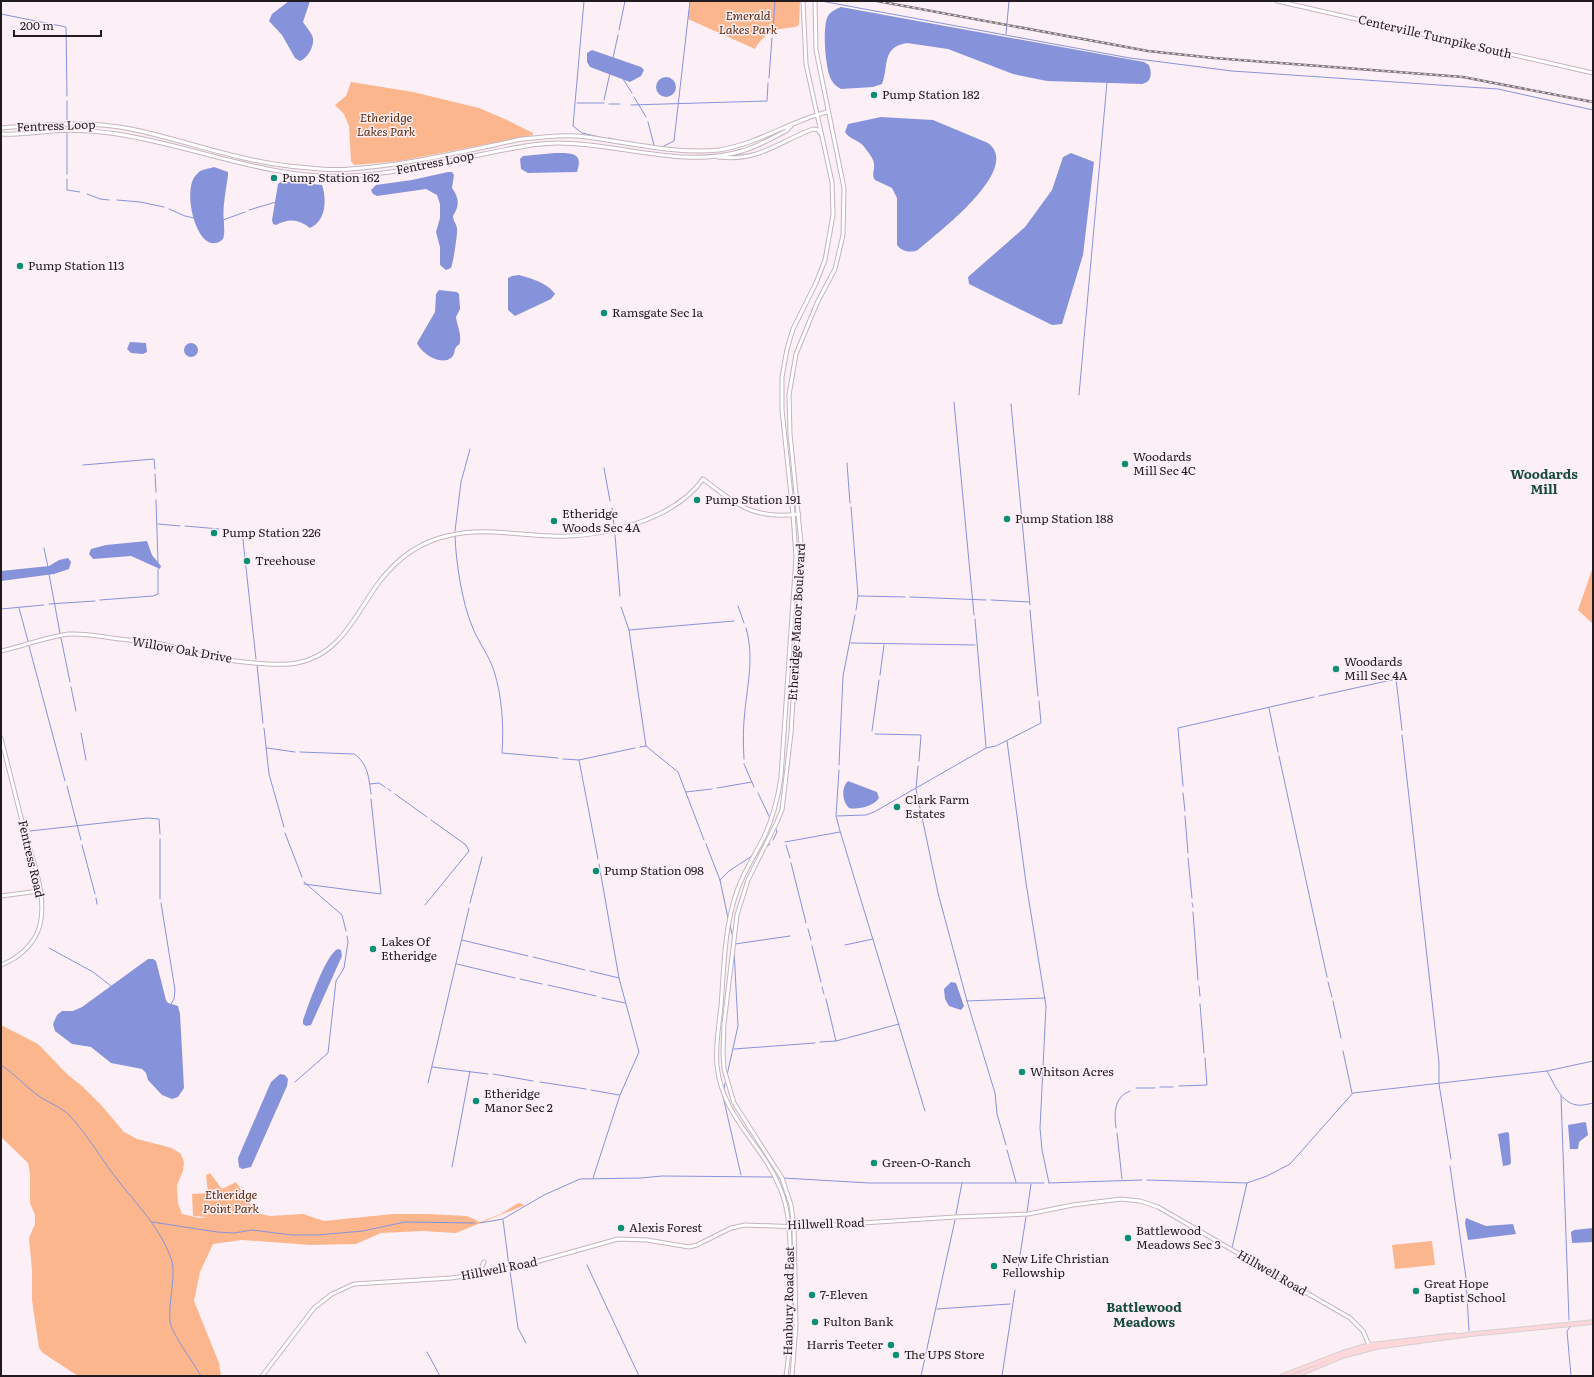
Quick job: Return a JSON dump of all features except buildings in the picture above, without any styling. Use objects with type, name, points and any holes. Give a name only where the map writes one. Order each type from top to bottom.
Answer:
[{"type":"main road","points":[[1282,1376],[1342,1353],[1369,1345],[1401,1340],[1593,1322]]},
{"type":"main road","points":[[1295,1376],[1357,1352],[1391,1345],[1472,1334]]},
{"type":"street","name":"Etheridge Manor Boulevard","points":[[789,1227],[786,1205],[778,1184],[766,1162],[735,1119],[725,1097],[717,1066],[717,1044],[726,939],[730,913],[745,872],[768,827],[779,787],[795,570],[793,514],[782,410],[782,377],[790,337],[801,310],[820,273],[831,233],[833,215],[832,182],[816,114],[804,50],[803,1]]},
{"type":"street","name":"Etheridge Manor Boulevard","points":[[794,1227],[791,1205],[785,1185],[734,1103],[725,1075],[723,1052],[724,1024],[736,915],[748,880],[782,810],[791,733],[802,561],[799,514],[790,434],[790,389],[796,354],[817,304],[835,269],[843,235],[844,188],[841,166],[827,112],[816,50],[815,1]]},
{"type":"street","name":"Centerville Turnpike South","points":[[1277,1],[1593,73]]},
{"type":"street","name":"Fentress Loop","points":[[1,128],[72,123],[100,124],[130,128],[256,161],[289,166],[348,170],[403,163],[522,138],[540,137],[584,137],[692,151],[718,150],[758,140],[816,114],[827,112]]},
{"type":"street","name":"Fentress Loop","points":[[1,134],[73,130],[112,133],[150,141],[255,168],[304,175],[348,176],[402,171],[509,148],[548,144],[579,144],[690,157],[714,157],[743,151],[786,131],[793,124]]},
{"type":"street","points":[[714,157],[747,158],[813,129],[818,130],[822,135]]},
{"type":"street","name":"Willow Oak Drive","points":[[1,651],[63,635],[83,634],[164,644],[206,656],[282,665],[316,656],[339,641],[350,628],[387,573],[406,555],[441,537],[464,532],[484,531],[560,536],[625,527],[672,509],[688,497],[703,480],[735,504],[748,510],[768,515],[793,514]]},
{"type":"street","points":[[793,514],[799,514]]},
{"type":"street","name":"Fentress Road","points":[[1,738],[39,891],[41,918],[36,936],[25,950],[12,960],[1,965]]},
{"type":"street","points":[[1,896],[39,891]]},
{"type":"street","name":"Hillwell Road","points":[[262,1376],[313,1309],[327,1297],[342,1288],[360,1283],[479,1274],[532,1263],[618,1239],[642,1239],[689,1247],[698,1245],[720,1232],[737,1226],[766,1225],[794,1227],[1028,1214],[1121,1199],[1146,1202],[1165,1211],[1350,1318],[1363,1331],[1369,1345]]},
{"type":"street","name":"Hanbury Road East","points":[[786,1376],[790,1342],[789,1227]]},
{"type":"street","name":"Hanbury Road East","points":[[792,1376],[796,1326],[794,1227]]},
{"type":"street","points":[[479,1274],[484,1262]]},
{"type":"green space","name":"Emerald Lakes Park","points":[[690,1],[800,1],[799,25],[777,30],[768,34],[760,41],[755,49],[688,19]]},
{"type":"green space","name":"Etheridge Lakes Park","points":[[351,82],[413,92],[479,108],[533,133],[533,135],[400,161],[354,165],[351,161],[349,126],[344,114],[335,105],[346,96]]},
{"type":"green space","points":[[1593,567],[1593,624],[1578,610]]},
{"type":"green space","name":"Etheridge Point Park","points":[[1,1025],[38,1044],[68,1075],[82,1086],[102,1106],[124,1132],[137,1139],[172,1148],[181,1154],[184,1162],[183,1171],[177,1185],[178,1203],[182,1214],[199,1218],[207,1217],[193,1216],[192,1194],[208,1193],[206,1175],[210,1173],[222,1189],[236,1182],[256,1213],[270,1216],[303,1214],[324,1221],[393,1214],[427,1214],[467,1216],[480,1222],[501,1214],[518,1203],[525,1205],[456,1233],[423,1231],[381,1233],[356,1244],[311,1245],[242,1240],[213,1244],[200,1272],[194,1301],[219,1363],[221,1376],[78,1376],[43,1353],[39,1348],[32,1300],[32,1270],[29,1238],[35,1224],[35,1215],[30,1203],[30,1173],[28,1163],[1,1137]]},
{"type":"green space","points":[[1432,1241],[1435,1265],[1395,1269],[1392,1245]]},
{"type":"water","points":[[289,1],[310,1],[303,22],[313,37],[313,42],[307,55],[300,61],[295,58],[282,35],[269,21],[272,14]]},
{"type":"water","points":[[841,7],[1144,62],[1149,65],[1151,71],[1150,77],[1148,81],[1142,84],[1047,81],[1013,74],[948,49],[907,43],[899,45],[890,53],[887,59],[882,84],[873,87],[841,89],[834,84],[830,76],[826,59],[825,29],[828,16],[832,11]]},
{"type":"water","points":[[592,50],[641,67],[644,70],[641,76],[630,82],[590,67],[587,62],[587,53]]},
{"type":"water","points":[[666,77],[673,80],[676,87],[673,94],[666,97],[659,94],[656,87],[659,80]]},
{"type":"water","points":[[881,117],[933,120],[988,143],[996,154],[994,168],[986,184],[973,200],[958,216],[915,251],[910,252],[904,250],[897,245],[897,198],[892,188],[875,180],[873,176],[874,162],[871,156],[863,145],[847,135],[845,132],[848,124]]},
{"type":"water","points":[[555,153],[575,155],[579,161],[577,172],[528,173],[521,169],[520,159],[523,156]]},
{"type":"water","points":[[1071,153],[1094,162],[1083,255],[1062,324],[1052,325],[969,284],[968,277],[1025,227],[1052,190],[1063,157]]},
{"type":"water","points":[[214,167],[228,172],[224,205],[224,235],[222,240],[215,243],[208,242],[202,236],[197,227],[193,215],[190,191],[192,181],[199,172]]},
{"type":"water","points":[[452,172],[454,175],[452,188],[456,195],[458,205],[453,216],[457,226],[454,255],[451,268],[446,270],[440,265],[440,247],[436,232],[440,218],[440,204],[437,195],[426,189],[377,196],[373,194],[371,190],[376,185],[412,180]]},
{"type":"water","points":[[282,181],[322,185],[325,203],[324,210],[315,225],[310,228],[294,220],[285,221],[276,225],[273,224],[272,220],[278,184]]},
{"type":"water","points":[[519,275],[543,284],[555,294],[551,299],[515,316],[508,310],[508,278]]},
{"type":"water","points":[[439,290],[457,292],[459,294],[460,309],[456,317],[460,335],[460,343],[456,347],[452,357],[447,360],[431,357],[422,351],[417,343],[435,312],[436,294]]},
{"type":"water","points":[[130,342],[146,343],[147,352],[143,354],[131,353],[127,349]]},
{"type":"water","points":[[188,343],[194,343],[198,347],[198,353],[194,357],[188,357],[184,353],[184,347]]},
{"type":"water","points":[[147,541],[152,555],[161,566],[160,569],[131,556],[93,559],[89,554],[91,549],[106,545]]},
{"type":"water","points":[[68,558],[71,562],[69,569],[54,574],[1,581],[1,571],[49,566],[59,560]]},
{"type":"water","points":[[848,781],[877,792],[879,798],[877,801],[866,807],[849,808],[845,802],[843,794],[844,787]]},
{"type":"water","points":[[338,949],[341,950],[342,956],[311,1025],[306,1026],[303,1024],[303,1020],[318,981],[328,960]]},
{"type":"water","points":[[148,959],[153,959],[156,961],[166,1000],[168,1003],[178,1006],[180,1014],[184,1088],[178,1097],[172,1099],[162,1095],[148,1080],[146,1073],[142,1069],[111,1063],[91,1047],[72,1044],[55,1031],[53,1024],[57,1015],[62,1011],[73,1011],[82,1007]]},
{"type":"water","points":[[951,982],[956,983],[964,1006],[961,1010],[949,1006],[945,999],[944,989]]},
{"type":"water","points":[[280,1074],[285,1075],[288,1079],[287,1086],[251,1167],[242,1169],[239,1167],[238,1158],[271,1082]]},
{"type":"water","points":[[1585,1122],[1588,1135],[1579,1142],[1578,1149],[1570,1149],[1568,1125]]},
{"type":"water","points":[[1509,1133],[1511,1163],[1503,1166],[1498,1134]]},
{"type":"water","points":[[1466,1218],[1486,1226],[1513,1224],[1516,1234],[1468,1240],[1465,1223]]},
{"type":"water","points":[[1593,1228],[1593,1242],[1572,1243],[1571,1232],[1574,1230]]},
{"type":"waterway","points":[[584,1],[573,126],[582,133],[604,138]]},
{"type":"waterway","points":[[619,30],[625,1]]},
{"type":"waterway","points":[[662,147],[674,141],[690,1]]},
{"type":"waterway","points":[[773,32],[775,1]]},
{"type":"waterway","points":[[821,1],[1130,58],[1232,71],[1498,89],[1593,110]]},
{"type":"waterway","points":[[1006,34],[1009,1]]},
{"type":"waterway","points":[[1,14],[66,27],[67,96]]},
{"type":"waterway","points":[[613,58],[618,35]]},
{"type":"waterway","points":[[769,78],[772,38]]},
{"type":"waterway","points":[[604,100],[610,73]]},
{"type":"waterway","points":[[623,79],[632,93]]},
{"type":"waterway","points":[[1079,395],[1107,82]]},
{"type":"waterway","points":[[631,105],[767,101],[768,83]]},
{"type":"waterway","points":[[634,97],[646,117]]},
{"type":"waterway","points":[[67,101],[67,122]]},
{"type":"waterway","points":[[577,103],[604,103]]},
{"type":"waterway","points":[[609,104],[620,104]]},
{"type":"waterway","points":[[648,122],[654,145]]},
{"type":"waterway","points":[[67,132],[67,174]]},
{"type":"waterway","points":[[609,138],[617,140]]},
{"type":"waterway","points":[[648,145],[655,146]]},
{"type":"waterway","points":[[67,179],[67,190],[80,192]]},
{"type":"waterway","points":[[87,194],[100,199],[109,200]]},
{"type":"waterway","points":[[117,200],[140,202],[164,207]]},
{"type":"waterway","points":[[249,210],[276,202]]},
{"type":"waterway","points":[[169,209],[194,218]]},
{"type":"waterway","points":[[223,220],[245,212]]},
{"type":"waterway","points":[[954,402],[974,615]]},
{"type":"waterway","points":[[1011,404],[1030,605]]},
{"type":"waterway","points":[[455,531],[461,482],[470,449]]},
{"type":"waterway","points":[[83,465],[154,459],[155,469]]},
{"type":"waterway","points":[[847,463],[850,503]]},
{"type":"waterway","points":[[604,468],[610,501]]},
{"type":"waterway","points":[[155,474],[156,492]]},
{"type":"waterway","points":[[156,500],[158,562]]},
{"type":"waterway","points":[[851,507],[858,596],[856,610]]},
{"type":"waterway","points":[[612,508],[614,525]]},
{"type":"waterway","points":[[158,524],[180,526]]},
{"type":"waterway","points":[[185,526],[219,529]]},
{"type":"waterway","points":[[224,530],[242,531],[256,659]]},
{"type":"waterway","points":[[615,535],[620,596]]},
{"type":"waterway","points":[[455,536],[458,570],[465,606],[474,632],[492,665],[497,681],[501,701],[503,732],[502,753],[558,758]]},
{"type":"waterway","points":[[44,548],[48,567]]},
{"type":"waterway","points":[[100,600],[153,596],[158,594],[158,569]]},
{"type":"waterway","points":[[49,574],[60,633]]},
{"type":"waterway","points":[[859,596],[905,597]]},
{"type":"waterway","points":[[910,597],[986,600]]},
{"type":"waterway","points":[[991,600],[1029,602]]},
{"type":"waterway","points":[[49,604],[95,601]]},
{"type":"waterway","points":[[1,609],[44,605]]},
{"type":"waterway","points":[[738,606],[744,623]]},
{"type":"waterway","points":[[621,607],[629,630],[646,746],[678,772],[704,840]]},
{"type":"waterway","points":[[19,608],[28,641]]},
{"type":"waterway","points":[[1030,610],[1038,696]]},
{"type":"waterway","points":[[839,765],[843,676],[855,615]]},
{"type":"waterway","points":[[975,619],[986,747]]},
{"type":"waterway","points":[[629,630],[734,621]]},
{"type":"waterway","points":[[744,759],[744,722],[750,659],[750,649],[746,628]]},
{"type":"waterway","points":[[61,638],[70,682]]},
{"type":"waterway","points":[[851,643],[975,645]]},
{"type":"waterway","points":[[880,675],[884,645]]},
{"type":"waterway","points":[[29,646],[65,781]]},
{"type":"waterway","points":[[257,665],[263,723]]},
{"type":"waterway","points":[[1319,696],[1396,679],[1402,730]]},
{"type":"waterway","points":[[872,731],[879,680]]},
{"type":"waterway","points":[[71,687],[76,711]]},
{"type":"waterway","points":[[1183,786],[1178,728],[1314,697]]},
{"type":"waterway","points":[[837,816],[866,815],[874,812],[986,748],[996,746],[1041,723],[1039,701]]},
{"type":"waterway","points":[[1269,708],[1278,752]]},
{"type":"waterway","points":[[264,728],[269,774],[284,827]]},
{"type":"waterway","points":[[81,733],[86,760]]},
{"type":"waterway","points":[[875,734],[921,735],[919,761]]},
{"type":"waterway","points":[[1402,735],[1439,1063],[1439,1084],[1451,1159]]},
{"type":"waterway","points":[[1007,741],[1026,883],[1046,1006],[1040,1128],[1042,1150],[1049,1183]]},
{"type":"waterway","points":[[640,747],[646,746]]},
{"type":"waterway","points":[[267,748],[295,752]]},
{"type":"waterway","points":[[563,759],[579,760],[635,748]]},
{"type":"waterway","points":[[300,752],[354,754],[359,758],[365,767],[371,794]]},
{"type":"waterway","points":[[1279,756],[1327,977]]},
{"type":"waterway","points":[[579,760],[598,859]]},
{"type":"waterway","points":[[744,764],[754,787]]},
{"type":"waterway","points":[[918,766],[916,789],[938,893],[967,1001],[995,1093],[997,1114],[1006,1145]]},
{"type":"waterway","points":[[839,770],[836,816],[925,1111]]},
{"type":"waterway","points":[[717,788],[752,782]]},
{"type":"waterway","points":[[370,784],[379,783],[385,787]]},
{"type":"waterway","points":[[67,786],[81,840]]},
{"type":"waterway","points":[[686,792],[712,789]]},
{"type":"waterway","points":[[758,793],[770,818]]},
{"type":"waterway","points":[[1183,793],[1185,811]]},
{"type":"waterway","points":[[395,794],[427,817]]},
{"type":"waterway","points":[[304,884],[381,894],[371,799]]},
{"type":"waterway","points":[[1185,816],[1188,853]]},
{"type":"waterway","points":[[30,831],[147,818],[159,819],[160,834]]},
{"type":"waterway","points":[[425,905],[469,851],[466,845],[431,820]]},
{"type":"waterway","points":[[773,840],[777,832],[776,829]]},
{"type":"waterway","points":[[785,842],[840,832]]},
{"type":"waterway","points":[[285,833],[302,877]]},
{"type":"waterway","points":[[160,839],[160,899]]},
{"type":"waterway","points":[[706,844],[720,880],[728,918]]},
{"type":"waterway","points":[[765,848],[770,844]]},
{"type":"waterway","points":[[82,845],[95,894]]},
{"type":"waterway","points":[[786,845],[790,858]]},
{"type":"waterway","points":[[720,880],[729,871],[752,856]]},
{"type":"waterway","points":[[470,903],[482,857]]},
{"type":"waterway","points":[[1188,858],[1192,898]]},
{"type":"waterway","points":[[791,863],[806,923]]},
{"type":"waterway","points":[[593,1178],[620,1095],[639,1052],[619,978],[599,864]]},
{"type":"waterway","points":[[304,882],[342,915],[346,931]]},
{"type":"waterway","points":[[96,898],[97,904]]},
{"type":"waterway","points":[[161,903],[175,990],[174,999],[171,1004]]},
{"type":"waterway","points":[[1192,903],[1193,907]]},
{"type":"waterway","points":[[428,1083],[469,908]]},
{"type":"waterway","points":[[1193,912],[1198,980]]},
{"type":"waterway","points":[[730,925],[732,934]]},
{"type":"waterway","points":[[808,929],[811,940]]},
{"type":"waterway","points":[[295,1082],[328,1053],[336,981],[344,968],[348,942],[347,936]]},
{"type":"waterway","points":[[735,944],[790,936]]},
{"type":"waterway","points":[[845,945],[873,939]]},
{"type":"waterway","points":[[462,940],[528,956]]},
{"type":"waterway","points":[[812,946],[821,982]]},
{"type":"waterway","points":[[49,948],[93,972],[111,986]]},
{"type":"waterway","points":[[727,1075],[738,1026],[734,950]]},
{"type":"waterway","points":[[533,957],[585,970]]},
{"type":"waterway","points":[[457,964],[515,978]]},
{"type":"waterway","points":[[590,971],[619,978]]},
{"type":"waterway","points":[[520,979],[542,984]]},
{"type":"waterway","points":[[1328,982],[1332,997]]},
{"type":"waterway","points":[[548,985],[596,996]]},
{"type":"waterway","points":[[1199,986],[1200,996]]},
{"type":"waterway","points":[[822,987],[824,994]]},
{"type":"waterway","points":[[602,998],[625,1003]]},
{"type":"waterway","points":[[967,1001],[1045,998]]},
{"type":"waterway","points":[[826,999],[836,1041]]},
{"type":"waterway","points":[[1333,1001],[1341,1038]]},
{"type":"waterway","points":[[1200,1004],[1204,1053]]},
{"type":"waterway","points":[[820,1042],[836,1041],[899,1024]]},
{"type":"waterway","points":[[734,1049],[815,1043]]},
{"type":"waterway","points":[[1343,1051],[1352,1093]]},
{"type":"waterway","points":[[1179,1086],[1207,1085],[1205,1058]]},
{"type":"waterway","points":[[1147,1180],[1247,1183],[1267,1176],[1290,1164],[1353,1093],[1547,1071],[1593,1061]]},
{"type":"waterway","points":[[1,1065],[36,1094],[69,1115],[83,1131],[113,1175],[155,1227],[173,1264],[170,1314],[171,1326],[178,1340],[201,1376]]},
{"type":"waterway","points":[[432,1067],[488,1074]]},
{"type":"waterway","points":[[452,1167],[470,1071]]},
{"type":"waterway","points":[[1547,1071],[1562,1097],[1567,1101],[1579,1105],[1593,1103]]},
{"type":"waterway","points":[[493,1074],[533,1081]]},
{"type":"waterway","points":[[540,1082],[586,1089]]},
{"type":"waterway","points":[[724,1090],[725,1083]]},
{"type":"waterway","points":[[1160,1087],[1173,1087]]},
{"type":"waterway","points":[[1136,1088],[1155,1088]]},
{"type":"waterway","points":[[591,1090],[619,1095]]},
{"type":"waterway","points":[[1116,1128],[1116,1106],[1121,1097],[1130,1091]]},
{"type":"waterway","points":[[722,1092],[741,1175]]},
{"type":"waterway","points":[[1561,1096],[1569,1320]]},
{"type":"waterway","points":[[1117,1133],[1122,1179]]},
{"type":"waterway","points":[[1007,1150],[1016,1182]]},
{"type":"waterway","points":[[1450,1166],[1466,1278],[1469,1331]]},
{"type":"waterway","points":[[480,1223],[503,1219],[544,1195],[580,1179],[641,1178],[662,1176],[773,1177]]},
{"type":"waterway","points":[[783,1178],[869,1183],[1044,1183]]},
{"type":"waterway","points":[[1049,1183],[1142,1180]]},
{"type":"waterway","points":[[956,1214],[962,1183]]},
{"type":"waterway","points":[[1232,1248],[1247,1183]]},
{"type":"waterway","points":[[1027,1212],[1031,1184]]},
{"type":"waterway","points":[[1018,1268],[1026,1217]]},
{"type":"waterway","points":[[503,1220],[509,1266]]},
{"type":"waterway","points":[[921,1376],[955,1220]]},
{"type":"waterway","points":[[152,1222],[217,1232],[234,1233],[252,1230],[292,1235],[317,1235],[363,1231],[405,1222],[475,1223]]},
{"type":"waterway","points":[[587,1265],[639,1376]]},
{"type":"waterway","points":[[510,1271],[518,1328],[526,1343]]},
{"type":"waterway","points":[[1002,1376],[1015,1290]]},
{"type":"waterway","points":[[937,1309],[1010,1304]]},
{"type":"waterway","points":[[1570,1327],[1567,1331],[1571,1376]]},
{"type":"waterway","points":[[427,1352],[440,1376]]},
{"type":"railway","points":[[877,1],[1148,51],[1214,58],[1463,77],[1593,102]]},
{"type":"place","name":"Pump Station 182","points":[[874,95]]},
{"type":"place","name":"Pump Station 162","points":[[274,178]]},
{"type":"place","name":"Pump Station 113","points":[[20,266]]},
{"type":"place","name":"Ramsgate Sec 1a","points":[[604,313]]},
{"type":"place","name":"Woodards Mill Sec 4C","points":[[1125,464]]},
{"type":"place","name":"Pump Station 191","points":[[697,500]]},
{"type":"place","name":"Pump Station 188","points":[[1007,519]]},
{"type":"place","name":"Etheridge Woods Sec 4A","points":[[554,521]]},
{"type":"place","name":"Pump Station 226","points":[[214,533]]},
{"type":"place","name":"Treehouse","points":[[247,561]]},
{"type":"place","name":"Woodards Mill Sec 4A","points":[[1336,669]]},
{"type":"place","name":"Clark Farm Estates","points":[[897,807]]},
{"type":"place","name":"Pump Station 098","points":[[596,871]]},
{"type":"place","name":"Lakes Of Etheridge","points":[[373,949]]},
{"type":"place","name":"Whitson Acres","points":[[1022,1072]]},
{"type":"place","name":"Etheridge Manor Sec 2","points":[[476,1101]]},
{"type":"place","name":"Green-O-Ranch","points":[[874,1163]]},
{"type":"place","name":"Alexis Forest","points":[[621,1228]]},
{"type":"place","name":"Battlewood Meadows Sec 3","points":[[1128,1238]]},
{"type":"place","name":"New Life Christian Fellowship","points":[[994,1266]]},
{"type":"place","name":"Great Hope Baptist School","points":[[1416,1291]]},
{"type":"place","name":"7-Eleven","points":[[812,1295]]},
{"type":"place","name":"Fulton Bank","points":[[815,1322]]},
{"type":"place","name":"Harris Teeter","points":[[891,1345]]},
{"type":"place","name":"The UPS Store","points":[[896,1355]]},
{"type":"district","name":"Woodards Mill","points":[[1544,482]]},
{"type":"district","name":"Battlewood Meadows","points":[[1144,1314]]}]
